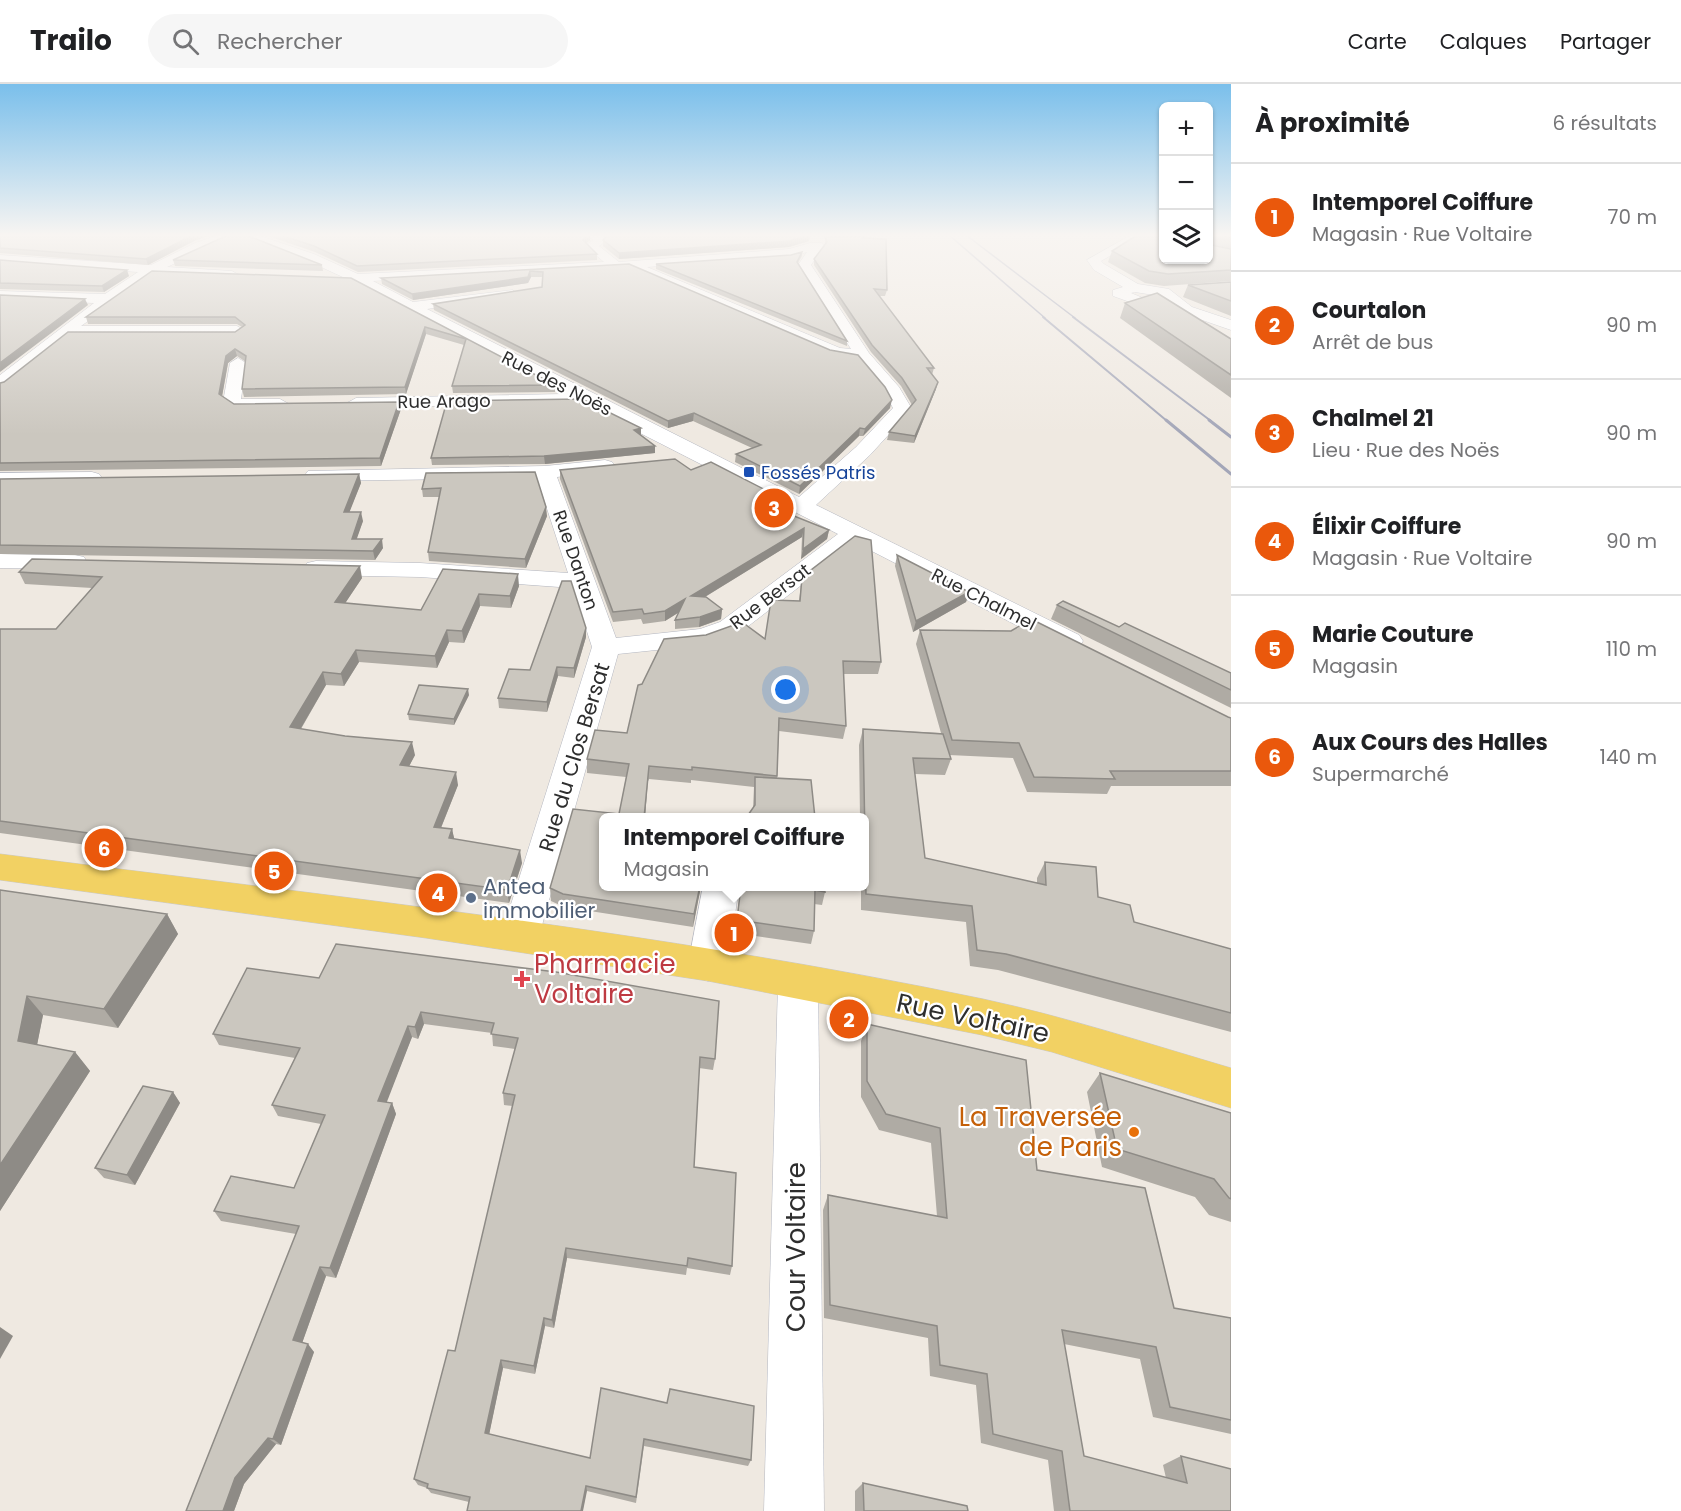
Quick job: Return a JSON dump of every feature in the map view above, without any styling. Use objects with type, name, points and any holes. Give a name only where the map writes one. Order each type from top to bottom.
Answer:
[{"type":"main road","name":"Rue Voltaire","points":[[0,867],[520,936],[798,982],[982,1017],[1052,1034],[1231,1088]]},
{"type":"street","points":[[0,384],[33,358],[66,324],[86,317],[107,302]]},
{"type":"street","name":"Rue des Noës","points":[[401,302],[587,399],[802,506]]},
{"type":"street","points":[[412,307],[449,302]]},
{"type":"street","points":[[713,302],[836,352],[863,356]]},
{"type":"street","points":[[802,506],[863,451],[903,409],[893,391],[863,356],[828,302]]},
{"type":"street","points":[[1176,302],[1187,310],[1225,325]]},
{"type":"street","points":[[66,324],[237,331]]},
{"type":"street","points":[[0,358],[33,358]]},
{"type":"street","points":[[238,363],[232,402],[237,405],[295,404]]},
{"type":"street","name":"Rue Arago","points":[[342,403],[587,399]]},
{"type":"street","points":[[668,460],[702,457]]},
{"type":"street","points":[[296,475],[545,472],[624,465]]},
{"type":"street","name":"Rue Danton","points":[[545,472],[606,647]]},
{"type":"street","points":[[0,479],[107,478]]},
{"type":"street","name":"Rue Chalmel","points":[[802,506],[1095,654]]},
{"type":"street","name":"Rue Bersat","points":[[606,647],[704,637],[729,628],[854,533]]},
{"type":"street","points":[[0,561],[94,563]]},
{"type":"street","points":[[292,567],[420,570],[584,581]]},
{"type":"street","name":"Rue du Clos Bersat","points":[[520,936],[606,647]]},
{"type":"street","points":[[708,966],[720,891]]},
{"type":"street","name":"Cour Voltaire","points":[[794,1511],[798,982]]},
{"type":"building","points":[[0,302],[82,302],[0,363]]},
{"type":"building","points":[[108,302],[396,302],[555,385],[452,386],[466,339],[425,327],[405,387],[242,389],[246,356],[235,349],[226,356],[219,394],[234,404],[399,402],[380,458],[0,463],[0,383],[68,332],[235,332],[245,325],[235,317],[86,317]]},
{"type":"building","points":[[448,302],[717,302],[830,350],[858,355],[885,387],[892,400],[865,429],[860,428],[800,486],[736,454],[761,445],[694,413],[668,421],[433,304]]},
{"type":"building","points":[[749,302],[822,302],[847,341]]},
{"type":"building","points":[[843,302],[884,302],[934,368],[927,368],[938,382],[915,436],[889,432],[916,400],[902,378],[872,345]]},
{"type":"building","points":[[1171,302],[1231,339],[1231,375],[1125,303]]},
{"type":"building","points":[[582,399],[641,428],[634,430],[655,446],[544,456],[431,458],[447,401]]},
{"type":"building","points":[[675,459],[691,470],[711,462],[783,499],[769,506],[829,530],[803,549],[804,528],[691,596],[706,597],[722,609],[720,610],[700,617],[675,620],[685,599],[665,611],[644,614],[642,609],[613,612],[560,470]]},
{"type":"building","points":[[535,472],[546,507],[525,559],[428,552],[441,488],[422,489],[426,473]]},
{"type":"building","points":[[359,474],[344,512],[361,512],[352,539],[382,539],[373,551],[0,545],[0,479]]},
{"type":"building","points":[[855,536],[871,540],[881,662],[843,661],[846,726],[779,718],[777,776],[692,767],[692,770],[649,766],[644,813],[619,813],[629,764],[587,759],[595,730],[627,733],[638,685],[642,684],[664,639],[706,635],[742,622],[765,639],[771,600],[800,601],[802,577]]},
{"type":"building","points":[[897,555],[969,592],[916,621]]},
{"type":"building","points":[[32,559],[360,566],[335,602],[421,610],[443,569],[518,574],[510,596],[479,594],[462,631],[447,630],[435,656],[356,650],[341,674],[323,672],[290,727],[345,736],[412,742],[400,765],[456,772],[434,827],[452,829],[449,838],[520,850],[507,890],[0,821],[0,629],[56,629],[102,577],[19,572]]},
{"type":"building","points":[[562,581],[571,581],[586,628],[574,668],[557,667],[547,702],[498,698],[509,669],[530,670]]},
{"type":"building","points":[[1063,601],[1119,627],[1125,623],[1231,673],[1231,690],[1057,605]]},
{"type":"building","points":[[1031,619],[1231,718],[1231,771],[1110,771],[1115,779],[1034,777],[1019,743],[952,740],[920,630],[1011,631]]},
{"type":"building","points":[[419,685],[468,689],[454,719],[408,714]]},
{"type":"building","points":[[863,729],[943,734],[951,759],[913,758],[925,858],[1046,885],[1045,862],[1096,867],[1098,897],[1130,905],[1134,922],[1231,949],[1231,1013],[1006,954],[977,950],[972,906],[866,894],[866,891],[869,891],[869,813],[865,813]]},
{"type":"building","points":[[755,777],[811,780],[814,813],[749,813],[755,805]]},
{"type":"building","points":[[573,809],[610,813],[599,813],[599,891],[699,891],[694,914],[563,894],[550,888]]},
{"type":"building","points":[[0,890],[167,914],[104,1009],[27,996],[18,1041],[75,1052],[0,1165]]},
{"type":"building","points":[[740,891],[815,891],[814,931],[737,920]]},
{"type":"building","points":[[336,944],[556,972],[719,1001],[715,1059],[700,1057],[694,1167],[736,1173],[732,1266],[688,1258],[687,1266],[566,1248],[552,1320],[544,1318],[534,1366],[501,1360],[485,1433],[590,1458],[601,1388],[667,1403],[670,1389],[754,1406],[751,1460],[644,1439],[636,1497],[586,1486],[581,1511],[467,1511],[470,1497],[427,1488],[428,1484],[414,1479],[448,1350],[455,1351],[515,1095],[503,1093],[518,1038],[491,1034],[494,1023],[421,1012],[415,1027],[408,1026],[378,1101],[392,1103],[330,1268],[320,1267],[293,1340],[308,1344],[273,1439],[268,1438],[235,1478],[223,1511],[186,1511],[299,1226],[214,1211],[231,1176],[294,1188],[325,1115],[272,1105],[300,1048],[213,1034],[247,968],[319,978]]},
{"type":"building","points":[[867,1024],[1026,1060],[1037,1170],[1145,1188],[1174,1308],[1231,1318],[1231,1420],[1170,1407],[1156,1347],[1062,1330],[1084,1456],[1187,1483],[1181,1456],[1231,1469],[1231,1511],[1070,1511],[1062,1451],[993,1434],[987,1374],[940,1365],[937,1326],[830,1305],[828,1195],[947,1218],[940,1128],[886,1114],[867,1081]]},
{"type":"building","points":[[1100,1073],[1231,1113],[1231,1199],[1214,1179],[1117,1149]]},
{"type":"building","points":[[143,1086],[173,1092],[127,1175],[95,1168]]},
{"type":"building","points":[[863,1483],[967,1506],[968,1511],[864,1511]]},
{"type":"railway","points":[[1026,302],[1045,318]]},
{"type":"railway","points":[[1053,302],[1075,318]]},
{"type":"railway","points":[[1043,317],[1167,421]]},
{"type":"railway","points":[[1073,317],[1211,421]]},
{"type":"railway","points":[[1166,420],[1231,474]]},
{"type":"railway","points":[[1209,420],[1231,437]]},
{"type":"place","name":"Fossés Patris","points":[[749,472]]},
{"type":"place","name":"Chalmel 21","points":[[774,508]]},
{"type":"place","name":"Aux Cours des Halles","points":[[104,848]]},
{"type":"place","name":"Marie Couture","points":[[274,871]]},
{"type":"place","name":"Élixir Coiffure","points":[[438,893]]},
{"type":"place","name":"Antea immobilier","points":[[471,898]]},
{"type":"place","name":"Intemporel Coiffure","points":[[734,933]]},
{"type":"place","name":"Pharmacie Voltaire","points":[[522,979]]},
{"type":"place","name":"Courtalon","points":[[849,1019]]},
{"type":"place","name":"La Traversée de Paris","points":[[1134,1132]]}]
